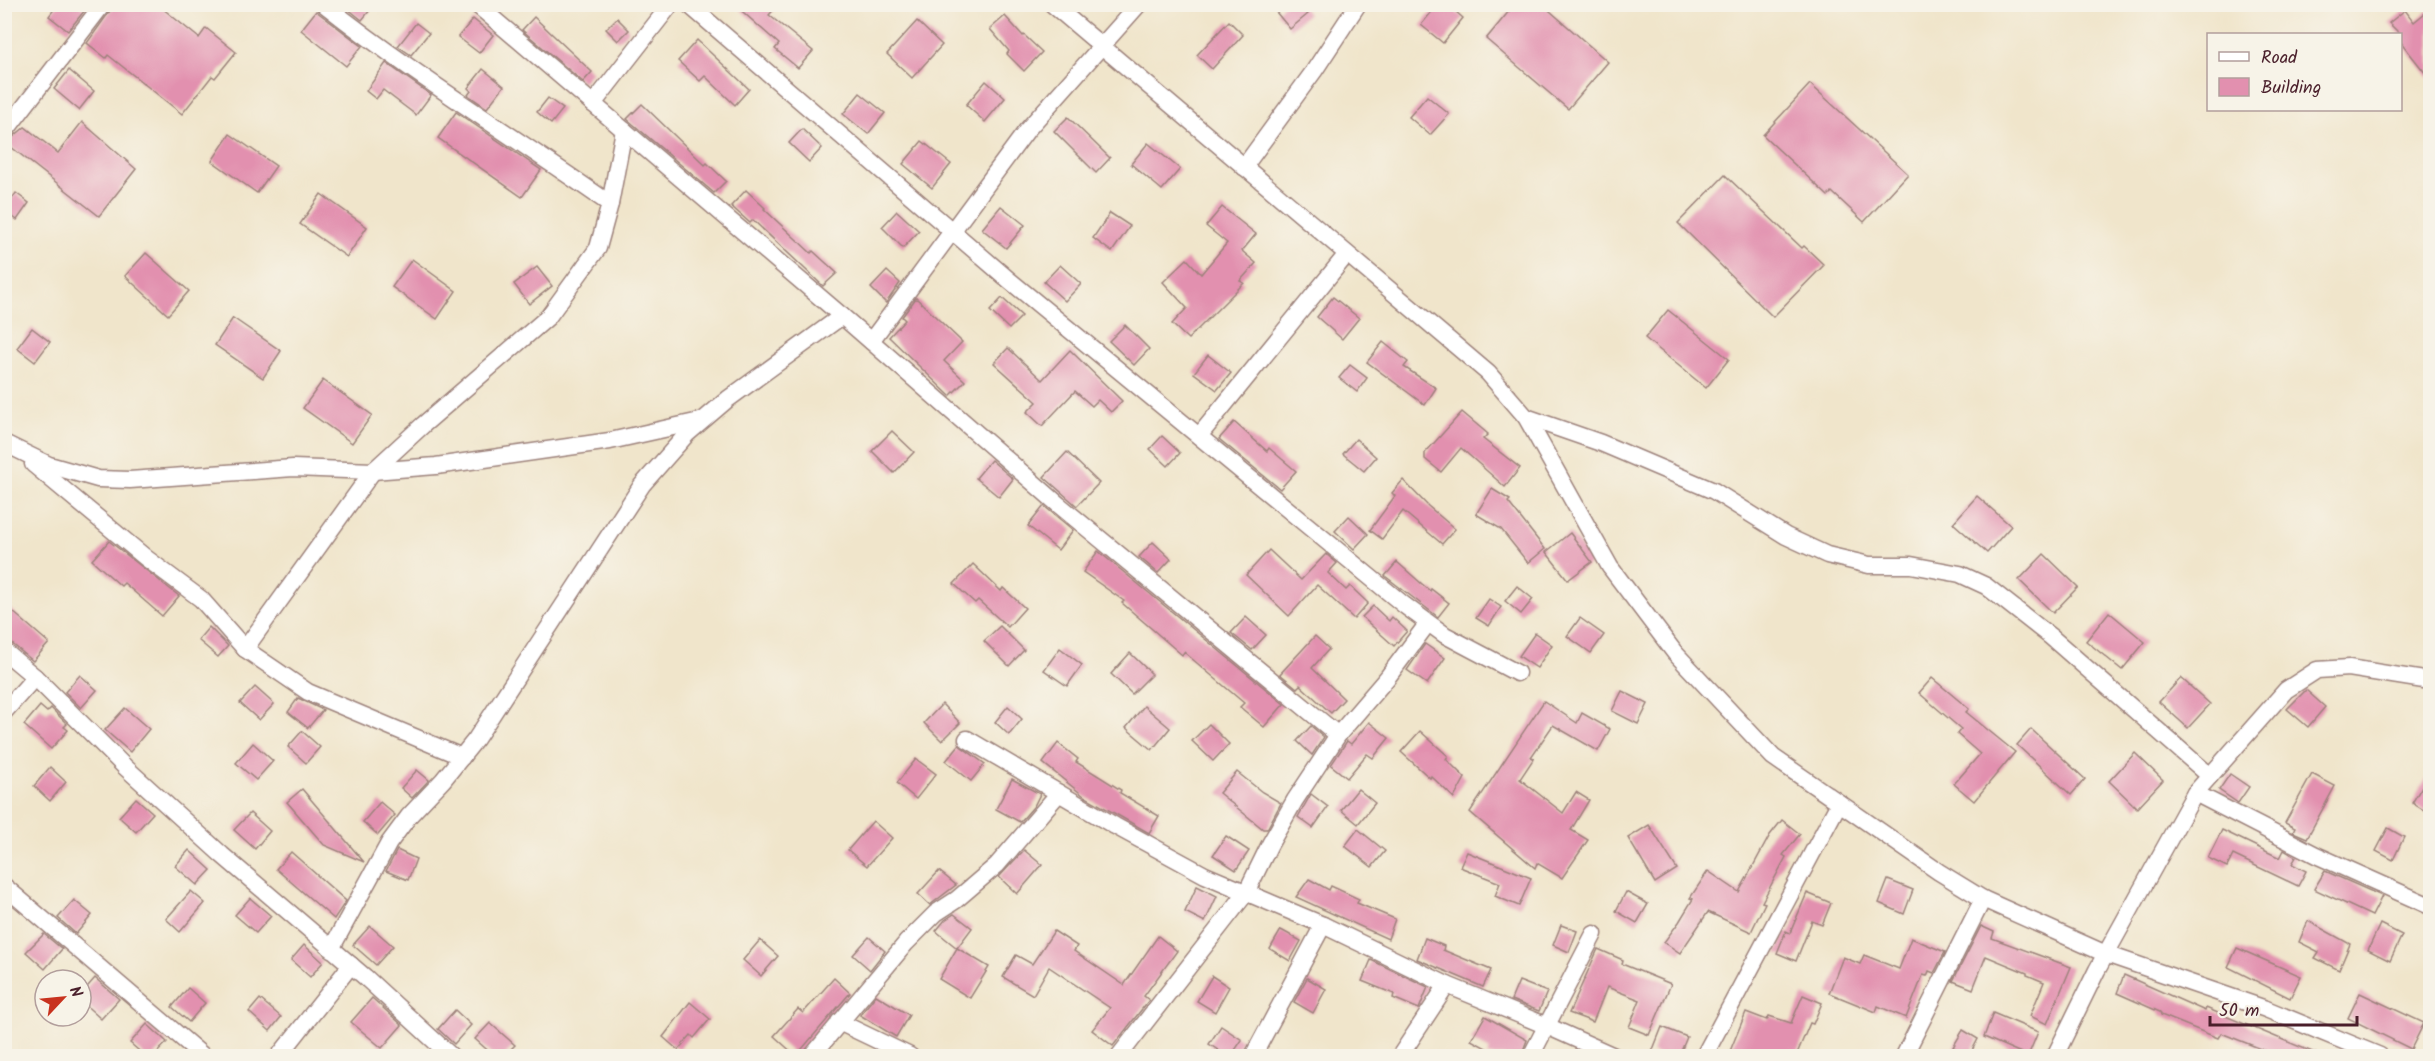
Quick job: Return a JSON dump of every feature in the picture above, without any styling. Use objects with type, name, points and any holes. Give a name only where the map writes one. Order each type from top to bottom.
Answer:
[{"type":"street","points":[[324,4],[379,47],[511,134],[610,204]]},
{"type":"street","points":[[476,4],[842,316],[1059,505],[1338,735]]},
{"type":"street","points":[[593,104],[671,4]]},
{"type":"street","points":[[688,4],[953,232],[1428,623],[1444,635],[1517,673]]},
{"type":"street","points":[[1052,4],[1488,373],[1526,417],[1610,567],[1676,653],[1773,757],[1939,872],[1983,899],[2106,954],[2266,1009],[2380,1056]]},
{"type":"street","points":[[871,341],[1027,130],[1139,4]]},
{"type":"street","points":[[1244,166],[1314,71],[1358,4]]},
{"type":"street","points":[[4,133],[99,6]]},
{"type":"street","points":[[245,649],[373,471],[548,317],[598,248],[610,204],[624,130]]},
{"type":"street","points":[[1199,436],[1347,254]]},
{"type":"street","points":[[332,949],[375,873],[389,843],[409,816],[462,757],[533,654],[580,577],[642,484],[687,434],[702,421],[760,374],[842,316]]},
{"type":"street","points":[[1526,417],[1601,443],[1714,491],[1786,536],[1827,555],[1869,565],[1911,565],[1960,574],[1986,586],[2051,637],[2210,776]]},
{"type":"street","points":[[8,445],[50,465],[98,479],[130,480],[293,468],[373,471],[506,457],[610,441],[702,421]]},
{"type":"street","points":[[8,445],[57,482],[146,558],[201,599],[245,649],[308,692],[462,757]]},
{"type":"street","points":[[1119,1056],[1246,893],[1295,800],[1338,735],[1387,678],[1428,623]]},
{"type":"street","points":[[4,651],[35,677],[125,767],[222,855],[351,965],[451,1056]]},
{"type":"street","points":[[2055,1056],[2106,954],[2195,793],[2286,690],[2317,670],[2349,668],[2430,681]]},
{"type":"street","points":[[4,712],[35,677]]},
{"type":"street","points":[[967,739],[1205,876],[1323,925],[1447,985],[1614,1056]]},
{"type":"street","points":[[812,1056],[906,943],[936,914],[997,865],[1059,793]]},
{"type":"street","points":[[2195,793],[2316,855],[2430,906]]},
{"type":"street","points":[[1704,1056],[1839,803]]},
{"type":"street","points":[[4,886],[203,1056]]},
{"type":"street","points":[[1904,1056],[1983,899]]},
{"type":"street","points":[[1252,1056],[1323,925]]},
{"type":"street","points":[[1531,1056],[1594,934]]},
{"type":"street","points":[[279,1056],[351,965]]},
{"type":"street","points":[[1400,1056],[1447,985]]},
{"type":"street","points":[[839,1022],[910,1056]]},
{"type":"building","points":[[58,4],[78,4],[85,10],[68,31],[49,16]]},
{"type":"building","points":[[115,4],[157,4],[199,38],[206,28],[236,52],[215,78],[212,76],[182,114],[108,55],[106,58],[87,43]]},
{"type":"building","points":[[342,4],[375,4],[362,20]]},
{"type":"building","points":[[734,4],[779,4],[769,15],[813,51],[798,68],[775,49],[779,44]]},
{"type":"building","points":[[1284,4],[1300,4],[1308,14],[1290,29],[1276,12]]},
{"type":"building","points":[[1438,4],[1447,4],[1463,18],[1443,43],[1421,25]]},
{"type":"building","points":[[1515,4],[1542,4],[1608,62],[1568,109],[1486,39]]},
{"type":"building","points":[[2430,9],[2430,79],[2402,44],[2402,33],[2399,33],[2389,23],[2405,10],[2414,22]]},
{"type":"building","points":[[316,11],[362,46],[346,66],[301,30]]},
{"type":"building","points":[[1005,16],[1042,52],[1024,71],[1007,54],[1009,51],[990,29]]},
{"type":"building","points":[[534,17],[592,72],[583,82],[522,30]]},
{"type":"building","points":[[617,18],[629,30],[618,41],[606,29]]},
{"type":"building","points":[[473,19],[493,35],[479,53],[458,37]]},
{"type":"building","points":[[917,21],[942,45],[912,78],[887,54]]},
{"type":"building","points":[[1229,21],[1243,35],[1212,69],[1197,55]]},
{"type":"building","points":[[416,23],[429,33],[411,55],[398,46]]},
{"type":"building","points":[[697,40],[749,89],[735,105],[705,76],[700,81],[678,61]]},
{"type":"building","points":[[386,63],[431,95],[416,115],[383,90],[376,99],[366,91]]},
{"type":"building","points":[[483,69],[504,86],[487,108],[468,95],[471,91],[468,88]]},
{"type":"building","points":[[69,70],[94,91],[79,110],[54,89]]},
{"type":"building","points":[[986,81],[1005,98],[985,122],[966,105]]},
{"type":"building","points":[[1810,84],[1908,174],[1864,222],[1832,192],[1828,196],[1763,135]]},
{"type":"building","points":[[860,93],[885,113],[868,134],[843,114]]},
{"type":"building","points":[[1427,96],[1449,114],[1430,135],[1409,117]]},
{"type":"building","points":[[548,98],[563,109],[551,124],[537,112]]},
{"type":"building","points":[[642,104],[705,165],[707,163],[726,181],[714,193],[627,119]]},
{"type":"building","points":[[456,112],[541,170],[522,197],[438,138]]},
{"type":"building","points":[[1068,117],[1110,158],[1096,173],[1054,131]]},
{"type":"building","points":[[82,122],[136,169],[99,216],[6,143],[25,127],[58,153]]},
{"type":"building","points":[[802,129],[822,148],[809,162],[789,143]]},
{"type":"building","points":[[230,134],[276,166],[257,193],[212,161]]},
{"type":"building","points":[[922,141],[951,164],[932,188],[903,164]]},
{"type":"building","points":[[1148,143],[1180,169],[1162,190],[1131,164]]},
{"type":"building","points":[[1725,175],[1802,248],[1804,246],[1824,265],[1773,317],[1678,223]]},
{"type":"building","points":[[746,190],[811,253],[813,251],[837,273],[823,286],[753,220],[750,223],[731,206]]},
{"type":"building","points":[[16,193],[29,203],[17,220],[4,210]]},
{"type":"building","points":[[321,194],[367,227],[347,257],[300,224]]},
{"type":"building","points":[[1001,206],[1025,225],[1006,248],[982,229]]},
{"type":"building","points":[[1222,207],[1256,234],[1242,251],[1256,263],[1240,281],[1244,283],[1188,339],[1172,324],[1187,308],[1163,282],[1187,259],[1201,274],[1227,243],[1206,226]]},
{"type":"building","points":[[897,211],[919,231],[903,248],[882,227]]},
{"type":"building","points":[[1110,213],[1130,226],[1112,252],[1093,238]]},
{"type":"building","points":[[146,253],[189,291],[168,315],[125,276]]},
{"type":"building","points":[[412,259],[456,291],[437,319],[392,287]]},
{"type":"building","points":[[1060,265],[1081,284],[1065,301],[1044,282]]},
{"type":"building","points":[[537,267],[552,286],[529,304],[514,284]]},
{"type":"building","points":[[887,271],[900,283],[886,303],[871,288]]},
{"type":"building","points":[[1333,297],[1359,318],[1342,339],[1317,317]]},
{"type":"building","points":[[916,298],[962,342],[944,361],[965,381],[950,396],[889,337],[905,320],[902,317]]},
{"type":"building","points":[[1002,298],[1022,316],[1009,329],[990,311]]},
{"type":"building","points":[[1668,310],[1729,359],[1706,388],[1645,338]]},
{"type":"building","points":[[233,318],[281,351],[263,378],[215,345]]},
{"type":"building","points":[[1125,325],[1149,349],[1134,365],[1109,341]]},
{"type":"building","points":[[32,328],[50,342],[35,362],[17,348]]},
{"type":"building","points":[[1383,342],[1408,362],[1404,367],[1436,388],[1425,405],[1367,362]]},
{"type":"building","points":[[1008,348],[1042,380],[1070,350],[1122,401],[1111,412],[1098,400],[1092,406],[1075,391],[1042,426],[1027,412],[1037,402],[994,363]]},
{"type":"building","points":[[1208,355],[1231,373],[1217,390],[1194,373]]},
{"type":"building","points":[[1350,365],[1367,378],[1357,392],[1339,378]]},
{"type":"building","points":[[323,380],[372,415],[352,443],[303,408]]},
{"type":"building","points":[[1462,412],[1488,434],[1483,439],[1520,468],[1505,487],[1461,448],[1441,472],[1425,459],[1425,453]]},
{"type":"building","points":[[1234,422],[1267,451],[1269,448],[1296,471],[1280,489],[1219,439]]},
{"type":"building","points":[[892,431],[914,452],[894,473],[872,451]]},
{"type":"building","points":[[1162,436],[1180,453],[1168,466],[1150,449]]},
{"type":"building","points":[[1356,439],[1376,457],[1364,471],[1343,454]]},
{"type":"building","points":[[1067,452],[1099,483],[1077,506],[1044,477]]},
{"type":"building","points":[[991,460],[1013,479],[999,497],[976,478]]},
{"type":"building","points":[[1403,480],[1455,529],[1442,544],[1403,511],[1382,539],[1370,530],[1395,496],[1392,493]]},
{"type":"building","points":[[1492,489],[1510,500],[1508,502],[1545,549],[1528,563],[1501,529],[1476,514]]},
{"type":"building","points":[[1977,496],[2011,526],[1987,553],[1953,523]]},
{"type":"building","points":[[1044,506],[1073,530],[1058,550],[1028,526]]},
{"type":"building","points":[[1349,516],[1368,534],[1354,549],[1335,531]]},
{"type":"building","points":[[1570,533],[1592,562],[1568,580],[1546,552]]},
{"type":"building","points":[[109,541],[179,596],[162,616],[124,583],[121,586],[92,560]]},
{"type":"building","points":[[1153,542],[1171,559],[1158,573],[1139,557]]},
{"type":"building","points":[[1269,550],[1301,580],[1326,554],[1337,563],[1328,573],[1346,590],[1350,586],[1368,603],[1354,619],[1317,585],[1289,616],[1246,575]]},
{"type":"building","points":[[1098,551],[1284,704],[1264,727],[1240,707],[1244,703],[1184,652],[1182,655],[1122,603],[1124,601],[1083,572]]},
{"type":"building","points":[[2044,554],[2078,587],[2053,613],[2019,580]]},
{"type":"building","points":[[1397,562],[1430,591],[1431,589],[1449,603],[1438,617],[1385,576]]},
{"type":"building","points":[[973,564],[1001,591],[1003,588],[1025,608],[1008,627],[978,600],[975,603],[954,584]]},
{"type":"building","points":[[1517,586],[1533,599],[1521,614],[1505,601]]},
{"type":"building","points":[[1489,599],[1501,607],[1489,626],[1476,618]]},
{"type":"building","points":[[4,604],[49,643],[33,661],[11,643],[4,641]]},
{"type":"building","points":[[1373,606],[1389,621],[1392,617],[1407,631],[1394,646],[1362,617]]},
{"type":"building","points":[[2109,612],[2145,642],[2122,670],[2086,641]]},
{"type":"building","points":[[1246,617],[1266,635],[1252,650],[1231,633]]},
{"type":"building","points":[[1580,618],[1604,635],[1591,653],[1567,636]]},
{"type":"building","points":[[1000,626],[1024,650],[1009,666],[984,641]]},
{"type":"building","points":[[209,627],[228,646],[218,657],[198,640]]},
{"type":"building","points":[[1535,633],[1552,645],[1537,668],[1519,656]]},
{"type":"building","points":[[1315,636],[1329,649],[1312,668],[1344,699],[1331,713],[1300,685],[1297,688],[1280,674]]},
{"type":"building","points":[[1425,644],[1445,658],[1427,684],[1407,670]]},
{"type":"building","points":[[1060,648],[1082,665],[1067,686],[1044,670]]},
{"type":"building","points":[[1130,653],[1152,674],[1132,694],[1111,674]]},
{"type":"building","points":[[80,675],[97,690],[81,708],[65,692]]},
{"type":"building","points":[[1932,678],[1969,709],[1966,712],[2015,752],[1974,801],[1954,784],[1980,754],[1957,734],[1961,729],[1919,693]]},
{"type":"building","points":[[2181,678],[2210,704],[2188,728],[2159,702]]},
{"type":"building","points":[[255,687],[274,704],[259,720],[240,703]]},
{"type":"building","points":[[2306,690],[2325,707],[2308,727],[2287,709]]},
{"type":"building","points":[[1622,691],[1648,704],[1638,724],[1612,711]]},
{"type":"building","points":[[298,698],[323,710],[308,728],[288,712]]},
{"type":"building","points":[[1544,701],[1577,723],[1582,713],[1610,729],[1598,751],[1553,725],[1531,757],[1534,758],[1520,779],[1563,813],[1576,792],[1589,800],[1571,830],[1588,840],[1562,878],[1537,863],[1535,868],[1470,812]]},
{"type":"building","points":[[942,704],[960,723],[942,741],[924,723]]},
{"type":"building","points":[[40,706],[47,712],[51,708],[67,724],[64,727],[68,730],[51,749],[24,725]]},
{"type":"building","points":[[1008,706],[1022,719],[1009,735],[995,722]]},
{"type":"building","points":[[1144,706],[1170,728],[1152,750],[1126,728]]},
{"type":"building","points":[[125,708],[149,729],[130,752],[105,730]]},
{"type":"building","points":[[1369,722],[1389,738],[1373,758],[1367,754],[1347,778],[1331,765],[1347,741],[1351,744]]},
{"type":"building","points":[[1209,724],[1229,744],[1213,761],[1192,741]]},
{"type":"building","points":[[1311,726],[1324,737],[1312,755],[1297,741]]},
{"type":"building","points":[[2031,729],[2085,779],[2071,795],[2017,745]]},
{"type":"building","points":[[302,731],[320,747],[306,763],[288,747]]},
{"type":"building","points":[[1420,731],[1448,756],[1446,759],[1465,778],[1454,798],[1401,752]]},
{"type":"building","points":[[253,743],[273,761],[256,780],[236,763]]},
{"type":"building","points":[[1058,743],[1078,759],[1076,762],[1121,790],[1120,793],[1159,816],[1149,833],[1084,796],[1043,763]]},
{"type":"building","points":[[959,745],[985,764],[971,781],[946,761]]},
{"type":"building","points":[[2135,753],[2163,780],[2137,808],[2109,781]]},
{"type":"building","points":[[916,759],[936,774],[916,799],[897,783]]},
{"type":"building","points":[[50,767],[66,782],[50,801],[34,786]]},
{"type":"building","points":[[417,770],[429,780],[412,798],[401,788]]},
{"type":"building","points":[[1237,772],[1262,792],[1281,803],[1267,829],[1263,829],[1219,793]]},
{"type":"building","points":[[2430,773],[2430,814],[2412,803]]},
{"type":"building","points":[[2230,774],[2249,787],[2238,803],[2219,790]]},
{"type":"building","points":[[2312,774],[2335,786],[2307,838],[2293,832],[2295,828],[2285,823]]},
{"type":"building","points":[[1012,779],[1040,794],[1034,806],[1020,822],[996,809]]},
{"type":"building","points":[[302,789],[364,862],[324,845],[287,802]]},
{"type":"building","points":[[1358,789],[1375,803],[1358,824],[1341,810]]},
{"type":"building","points":[[1311,794],[1328,807],[1313,828],[1298,817]]},
{"type":"building","points":[[136,798],[153,813],[136,832],[119,817]]},
{"type":"building","points":[[380,802],[395,815],[378,835],[363,822]]},
{"type":"building","points":[[250,813],[270,831],[255,849],[234,830]]},
{"type":"building","points":[[1782,820],[1800,834],[1783,855],[1786,857],[1762,902],[1765,903],[1751,932],[1708,912],[1680,953],[1664,942],[1679,922],[1693,899],[1690,898],[1708,871],[1739,892],[1770,835]]},
{"type":"building","points":[[873,821],[892,838],[867,866],[848,850]]},
{"type":"building","points":[[1649,825],[1677,869],[1655,883],[1628,838]]},
{"type":"building","points":[[2388,828],[2404,837],[2393,860],[2376,851]]},
{"type":"building","points":[[1358,829],[1385,851],[1372,867],[1345,846]]},
{"type":"building","points":[[2222,830],[2280,858],[2284,850],[2296,857],[2292,864],[2306,871],[2298,886],[2233,855],[2227,867],[2208,858]]},
{"type":"building","points":[[1226,836],[1249,851],[1236,870],[1213,855]]},
{"type":"building","points":[[189,850],[211,870],[197,885],[175,866]]},
{"type":"building","points":[[397,850],[416,859],[408,880],[386,871]]},
{"type":"building","points":[[1024,850],[1042,865],[1017,894],[999,877]]},
{"type":"building","points":[[291,852],[346,901],[334,919],[276,869]]},
{"type":"building","points":[[1467,852],[1531,878],[1519,906],[1495,896],[1500,883],[1460,867]]},
{"type":"building","points":[[939,871],[956,885],[930,905],[918,894]]},
{"type":"building","points":[[2325,871],[2382,896],[2372,916],[2314,889]]},
{"type":"building","points":[[1309,879],[1329,890],[1331,886],[1359,899],[1357,903],[1395,919],[1388,939],[1296,897]]},
{"type":"building","points":[[1888,880],[1913,890],[1904,914],[1879,903]]},
{"type":"building","points":[[1197,886],[1217,896],[1205,922],[1185,912]]},
{"type":"building","points":[[191,891],[205,903],[180,932],[166,919]]},
{"type":"building","points":[[1626,892],[1648,904],[1637,923],[1616,911]]},
{"type":"building","points":[[1807,893],[1831,903],[1822,925],[1812,921],[1796,961],[1777,953],[1786,931],[1790,933]]},
{"type":"building","points":[[250,898],[271,916],[256,933],[235,915]]},
{"type":"building","points":[[74,900],[92,915],[76,934],[58,918]]},
{"type":"building","points":[[954,914],[972,928],[957,948],[936,931],[945,920]]},
{"type":"building","points":[[2308,921],[2350,944],[2339,970],[2315,958],[2319,952],[2299,942]]},
{"type":"building","points":[[2380,924],[2402,935],[2390,961],[2368,950]]},
{"type":"building","points":[[1561,925],[1577,931],[1569,952],[1553,945]]},
{"type":"building","points":[[370,926],[393,946],[376,965],[353,945]]},
{"type":"building","points":[[1981,926],[1994,932],[1992,938],[2071,967],[2047,1024],[2030,1016],[2044,982],[2027,973],[1986,956],[1973,989],[1953,981]]},
{"type":"building","points":[[1281,930],[1301,941],[1290,961],[1270,949]]},
{"type":"building","points":[[1054,931],[1077,946],[1074,951],[1124,985],[1158,936],[1177,951],[1144,996],[1149,1000],[1113,1046],[1092,1030],[1110,1008],[1049,967],[1033,995],[1003,977],[1016,955],[1032,964]]},
{"type":"building","points":[[44,934],[62,949],[46,968],[26,952]]},
{"type":"building","points":[[869,937],[885,951],[870,970],[853,955]]},
{"type":"building","points":[[1425,938],[1444,946],[1443,950],[1491,970],[1483,987],[1417,959]]},
{"type":"building","points":[[1911,938],[1945,952],[1934,973],[1929,971],[1927,976],[1923,975],[1906,1018],[1878,1006],[1876,1012],[1829,993],[1843,957],[1860,964],[1864,955],[1899,969]]},
{"type":"building","points":[[760,940],[778,956],[761,976],[743,960]]},
{"type":"building","points":[[304,945],[323,962],[310,977],[291,960]]},
{"type":"building","points":[[957,948],[989,967],[970,998],[939,979]]},
{"type":"building","points":[[2237,948],[2301,976],[2290,998],[2228,967]]},
{"type":"building","points":[[1598,949],[1623,960],[1622,964],[1671,984],[1649,1035],[1629,1027],[1640,1000],[1607,987],[1593,1022],[1569,1013]]},
{"type":"building","points":[[1371,960],[1428,987],[1419,1009],[1393,998],[1394,994],[1362,981]]},
{"type":"building","points":[[2124,975],[2205,1011],[2206,1008],[2322,1056],[2279,1056],[2221,1033],[2218,1038],[2161,1015],[2160,1012],[2117,993]]},
{"type":"building","points":[[1212,976],[1229,987],[1215,1012],[1197,1001]]},
{"type":"building","points":[[95,978],[119,999],[101,1019],[93,1012],[93,980]]},
{"type":"building","points":[[834,978],[850,993],[796,1056],[774,1036],[798,1009],[803,1013]]},
{"type":"building","points":[[1307,978],[1326,989],[1313,1013],[1294,1002]]},
{"type":"building","points":[[1519,981],[1547,992],[1539,1011],[1511,1000]]},
{"type":"building","points":[[188,988],[205,1003],[189,1022],[172,1007]]},
{"type":"building","points":[[2360,993],[2424,1023],[2411,1049],[2348,1018]]},
{"type":"building","points":[[876,995],[909,1015],[896,1037],[860,1015]]},
{"type":"building","points":[[1803,995],[1822,1003],[1813,1024],[1810,1023],[1796,1056],[1728,1056],[1746,1012],[1767,1020],[1769,1016],[1791,1023]]},
{"type":"building","points":[[372,998],[402,1025],[382,1048],[351,1022]]},
{"type":"building","points":[[260,999],[281,1017],[270,1031],[249,1012]]},
{"type":"building","points":[[690,1002],[710,1019],[694,1038],[691,1035],[678,1050],[663,1037]]},
{"type":"building","points":[[455,1010],[471,1025],[454,1044],[438,1029]]},
{"type":"building","points":[[1993,1013],[2038,1032],[2028,1056],[1984,1037]]},
{"type":"building","points":[[1485,1016],[1527,1040],[1521,1056],[1487,1056],[1490,1050],[1471,1040]]},
{"type":"building","points":[[490,1023],[515,1045],[504,1056],[494,1056],[475,1039]]},
{"type":"building","points":[[147,1024],[167,1042],[154,1056],[145,1056],[130,1043]]},
{"type":"building","points":[[1221,1026],[1242,1040],[1231,1056],[1227,1056],[1209,1044]]},
{"type":"building","points":[[1662,1027],[1687,1037],[1679,1056],[1663,1056],[1652,1052]]},
{"type":"building","points":[[1963,1030],[1978,1039],[1969,1056],[1953,1047]]}]
